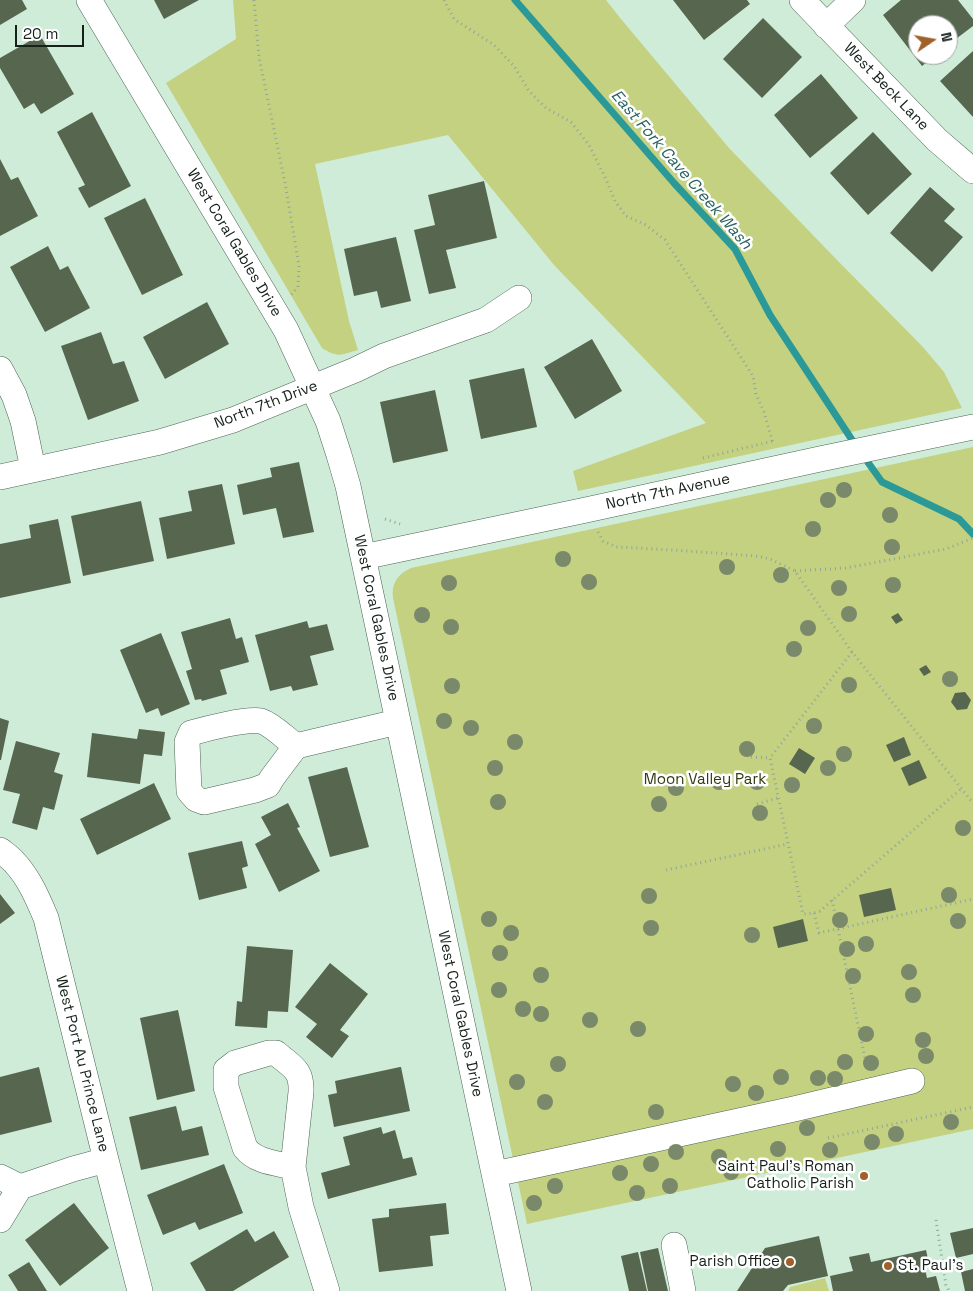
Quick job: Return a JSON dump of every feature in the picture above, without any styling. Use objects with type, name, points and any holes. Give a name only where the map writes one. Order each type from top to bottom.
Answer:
[{"type":"street","name":"West Coral Gables Drive","points":[[89,0],[286,330],[328,421],[340,455],[519,1291]]},
{"type":"street","name":"West Beck Lane","points":[[802,0],[937,140],[973,171]]},
{"type":"street","points":[[826,26],[853,0]]},
{"type":"street","name":"North 7th Drive","points":[[0,477],[160,442],[232,420],[355,370],[384,356],[486,320],[519,298]]},
{"type":"street","points":[[0,369],[14,395],[23,420],[33,469]]},
{"type":"street","name":"North 7th Avenue","points":[[363,557],[973,427]]},
{"type":"street","points":[[296,746],[397,722]]},
{"type":"street","name":"West Port Au Prince Lane","points":[[0,850],[15,862],[27,879],[46,918],[140,1291]]},
{"type":"street","points":[[495,1174],[794,1109],[912,1081]]},
{"type":"street","points":[[0,1220],[10,1182],[106,1160]]},
{"type":"street","points":[[293,1167],[301,1207],[327,1291]]},
{"type":"street","points":[[674,1245],[684,1291]]},
{"type":"path","points":[[254,0],[259,57],[285,183],[299,266],[298,287],[276,314]]},
{"type":"path","points":[[444,0],[454,19],[494,45],[514,66],[529,91],[546,108],[571,122],[589,145],[615,201],[626,216],[646,225],[665,240],[753,376],[756,394],[773,441],[768,470]]},
{"type":"path","points":[[973,538],[946,549],[846,568],[795,571],[852,652],[973,803]]},
{"type":"path","points":[[852,652],[770,758],[802,914],[820,911],[962,788]]},
{"type":"path","points":[[751,757],[770,758]]},
{"type":"path","points":[[757,804],[778,798]]},
{"type":"path","points":[[666,870],[788,844]]},
{"type":"path","points":[[814,913],[818,933],[973,899]]},
{"type":"path","points":[[832,900],[869,1076]]},
{"type":"path","points":[[828,1138],[973,1107]]},
{"type":"path","points":[[936,1220],[943,1267],[949,1291]]},
{"type":"green space","points":[[233,0],[606,0],[729,148],[922,346],[944,372],[962,408],[578,491],[573,471],[706,423],[554,265],[448,135],[315,164],[349,321],[358,350],[340,355],[327,351],[322,348],[166,83],[236,39]]},
{"type":"green space","name":"Moon Valley Park","points":[[973,447],[973,1129],[527,1224],[393,598],[394,583],[402,573],[411,568]]},
{"type":"green space","points":[[825,1278],[829,1291],[788,1291],[790,1287]]},
{"type":"building","points":[[0,0],[22,0],[27,9],[0,25]]},
{"type":"building","points":[[154,0],[199,0],[164,19]]},
{"type":"building","points":[[673,0],[747,0],[750,4],[704,40]]},
{"type":"building","points":[[901,0],[958,0],[973,19],[973,26],[958,37],[958,15],[908,15],[908,48],[883,15]]},
{"type":"building","points":[[763,18],[802,57],[762,98],[723,59]]},
{"type":"building","points":[[40,35],[74,94],[41,114],[34,103],[24,109],[0,68],[0,58]]},
{"type":"building","points":[[973,51],[973,117],[940,81]]},
{"type":"building","points":[[821,74],[858,118],[810,158],[774,115]]},
{"type":"building","points":[[92,112],[131,186],[89,208],[78,188],[85,185],[57,132]]},
{"type":"building","points":[[873,132],[912,174],[868,215],[830,173]]},
{"type":"building","points":[[0,159],[11,180],[18,177],[38,216],[0,236]]},
{"type":"building","points":[[484,181],[497,238],[446,250],[456,288],[429,294],[414,230],[435,225],[428,195]]},
{"type":"building","points":[[930,187],[955,209],[944,221],[963,237],[932,272],[890,233]]},
{"type":"building","points":[[145,198],[183,275],[142,295],[104,218]]},
{"type":"building","points":[[396,237],[411,301],[381,308],[377,291],[354,296],[344,249]]},
{"type":"building","points":[[48,246],[60,270],[68,266],[90,308],[45,332],[10,267]]},
{"type":"building","points":[[207,302],[229,344],[165,379],[143,337]]},
{"type":"building","points":[[101,332],[113,364],[124,361],[139,401],[88,420],[61,346]]},
{"type":"building","points":[[592,339],[622,391],[575,419],[544,367]]},
{"type":"building","points":[[524,368],[537,427],[481,439],[469,380]]},
{"type":"building","points":[[435,390],[448,451],[393,463],[380,402]]},
{"type":"building","points":[[299,462],[314,532],[283,538],[276,508],[243,515],[237,485],[272,477],[270,468]]},
{"type":"building","points":[[222,484],[235,544],[167,559],[159,518],[192,511],[188,491]]},
{"type":"building","points":[[141,501],[154,561],[83,576],[71,516]]},
{"type":"building","points":[[58,519],[71,583],[0,598],[0,544],[31,538],[29,525]]},
{"type":"building","points":[[898,613],[903,620],[896,624],[891,617]]},
{"type":"building","points":[[230,618],[236,639],[242,637],[249,662],[220,670],[227,694],[202,701],[201,699],[195,700],[186,671],[192,669],[181,632]]},
{"type":"building","points":[[307,621],[309,628],[327,624],[334,650],[310,656],[318,685],[293,691],[291,686],[270,691],[255,635]]},
{"type":"building","points":[[161,633],[190,704],[161,716],[158,708],[146,713],[120,650]]},
{"type":"building","points":[[926,665],[931,672],[924,676],[919,669]]},
{"type":"building","points":[[965,692],[971,700],[967,709],[957,710],[951,702],[955,693]]},
{"type":"building","points":[[0,718],[9,721],[1,760],[0,760]]},
{"type":"building","points":[[139,729],[165,732],[162,756],[144,754],[140,784],[87,777],[92,733],[137,739]]},
{"type":"building","points":[[904,737],[911,755],[894,762],[886,745]]},
{"type":"building","points":[[16,741],[60,753],[54,772],[63,775],[54,810],[43,807],[37,830],[12,823],[20,794],[3,790]]},
{"type":"building","points":[[799,748],[815,758],[805,774],[789,764]]},
{"type":"building","points":[[919,760],[927,778],[909,786],[901,768]]},
{"type":"building","points":[[347,767],[369,847],[330,857],[308,777]]},
{"type":"building","points":[[154,783],[171,819],[97,855],[80,819]]},
{"type":"building","points":[[288,803],[300,827],[297,828],[320,871],[279,892],[255,844],[271,835],[261,817]]},
{"type":"building","points":[[242,841],[248,866],[242,868],[247,888],[199,900],[188,853]]},
{"type":"building","points":[[891,888],[896,910],[864,917],[859,895]]},
{"type":"building","points":[[0,894],[15,913],[0,924]]},
{"type":"building","points":[[803,919],[808,941],[778,948],[773,927]]},
{"type":"building","points":[[247,946],[293,950],[288,1012],[268,1011],[267,1028],[235,1026],[237,1001],[242,1002]]},
{"type":"building","points":[[330,963],[368,994],[340,1030],[349,1036],[332,1058],[306,1037],[317,1024],[295,1007]]},
{"type":"building","points":[[178,1010],[195,1091],[157,1100],[140,1018]]},
{"type":"building","points":[[39,1067],[52,1122],[0,1135],[0,1077]]},
{"type":"building","points":[[401,1067],[410,1111],[334,1127],[328,1095],[337,1093],[335,1081]]},
{"type":"building","points":[[176,1106],[182,1131],[202,1126],[209,1155],[141,1170],[129,1117]]},
{"type":"building","points":[[381,1127],[383,1134],[395,1130],[403,1159],[412,1157],[417,1175],[328,1199],[321,1173],[350,1165],[343,1137]]},
{"type":"building","points":[[224,1164],[243,1213],[199,1230],[195,1222],[163,1235],[147,1195]]},
{"type":"building","points":[[74,1203],[109,1248],[60,1286],[25,1240]]},
{"type":"building","points":[[446,1203],[449,1234],[430,1236],[433,1266],[379,1272],[372,1219],[389,1217],[389,1209]]},
{"type":"building","points":[[973,1228],[973,1254],[956,1258],[950,1233]]},
{"type":"building","points":[[247,1229],[255,1242],[274,1231],[289,1257],[233,1291],[206,1291],[190,1263]]},
{"type":"building","name":"Parish Office","points":[[819,1236],[828,1276],[788,1285],[783,1291],[737,1291],[765,1248]]},
{"type":"building","points":[[658,1248],[668,1291],[648,1291],[640,1252]]},
{"type":"building","name":"St. Paul's","points":[[926,1250],[928,1259],[923,1260],[927,1278],[936,1276],[940,1291],[833,1291],[830,1276],[853,1271],[849,1257],[869,1253],[871,1262]]},
{"type":"building","points":[[638,1252],[647,1291],[629,1291],[621,1256]]},
{"type":"building","points":[[29,1262],[47,1291],[18,1291],[8,1275]]},
{"type":"building","points":[[973,1269],[973,1291],[965,1291],[961,1272]]},
{"type":"waterway","name":"East Fork Cave Creek Wash","points":[[515,0],[674,183],[735,249],[770,315],[856,446]]},
{"type":"waterway","name":"East Fork Cave Creek Wash","points":[[862,454],[882,482],[959,519],[973,534]]},
{"type":"place","name":"Saint Paul's Roman Catholic Parish","points":[[864,1176]]},
{"type":"place","name":"Parish Office","points":[[790,1262]]},
{"type":"place","name":"St. Paul's","points":[[888,1266]]}]
